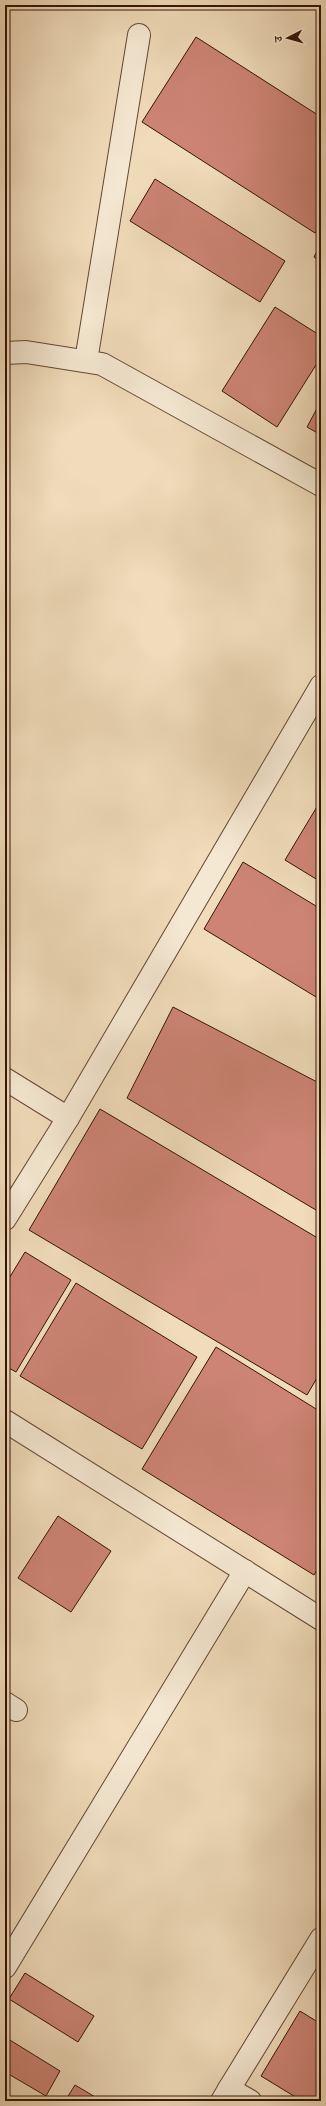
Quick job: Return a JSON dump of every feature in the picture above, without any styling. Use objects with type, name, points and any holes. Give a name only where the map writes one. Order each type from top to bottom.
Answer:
[{"type":"street","points":[[86,361],[139,35]]},
{"type":"street","points":[[5,353],[26,352],[102,364],[321,485]]},
{"type":"street","points":[[5,1219],[68,1118],[321,686]]},
{"type":"street","points":[[5,1079],[68,1118]]},
{"type":"street","points":[[5,1421],[321,1619]]},
{"type":"street","points":[[5,1967],[245,1571]]},
{"type":"street","points":[[250,2101],[226,2095],[321,1939]]},
{"type":"building","points":[[196,37],[321,117],[321,223],[315,233],[142,122]]},
{"type":"building","points":[[155,179],[285,261],[260,302],[130,221]]},
{"type":"building","points":[[321,244],[321,262],[314,257]]},
{"type":"building","points":[[275,307],[321,336],[321,357],[277,427],[222,391]]},
{"type":"building","points":[[321,401],[321,435],[307,427]]},
{"type":"building","points":[[321,800],[321,882],[285,860]]},
{"type":"building","points":[[243,862],[321,909],[321,1000],[204,929]]},
{"type":"building","points":[[173,1007],[321,1084],[321,1213],[127,1098]]},
{"type":"building","points":[[100,1109],[321,1240],[321,1371],[307,1395],[29,1230]]},
{"type":"building","points":[[25,1252],[71,1280],[16,1372],[5,1366],[5,1285]]},
{"type":"building","points":[[76,1283],[197,1357],[142,1449],[20,1376]]},
{"type":"building","points":[[216,1347],[321,1412],[321,1564],[314,1575],[142,1469]]},
{"type":"building","points":[[58,1516],[111,1551],[71,1612],[18,1578]]},
{"type":"building","points":[[25,1973],[94,2016],[78,2042],[9,1999]]},
{"type":"building","points":[[300,2011],[321,2024],[321,2101],[302,2101],[261,2076]]},
{"type":"building","points":[[5,2037],[60,2071],[46,2096],[5,2072]]},
{"type":"building","points":[[75,2085],[102,2101],[65,2101]]}]
